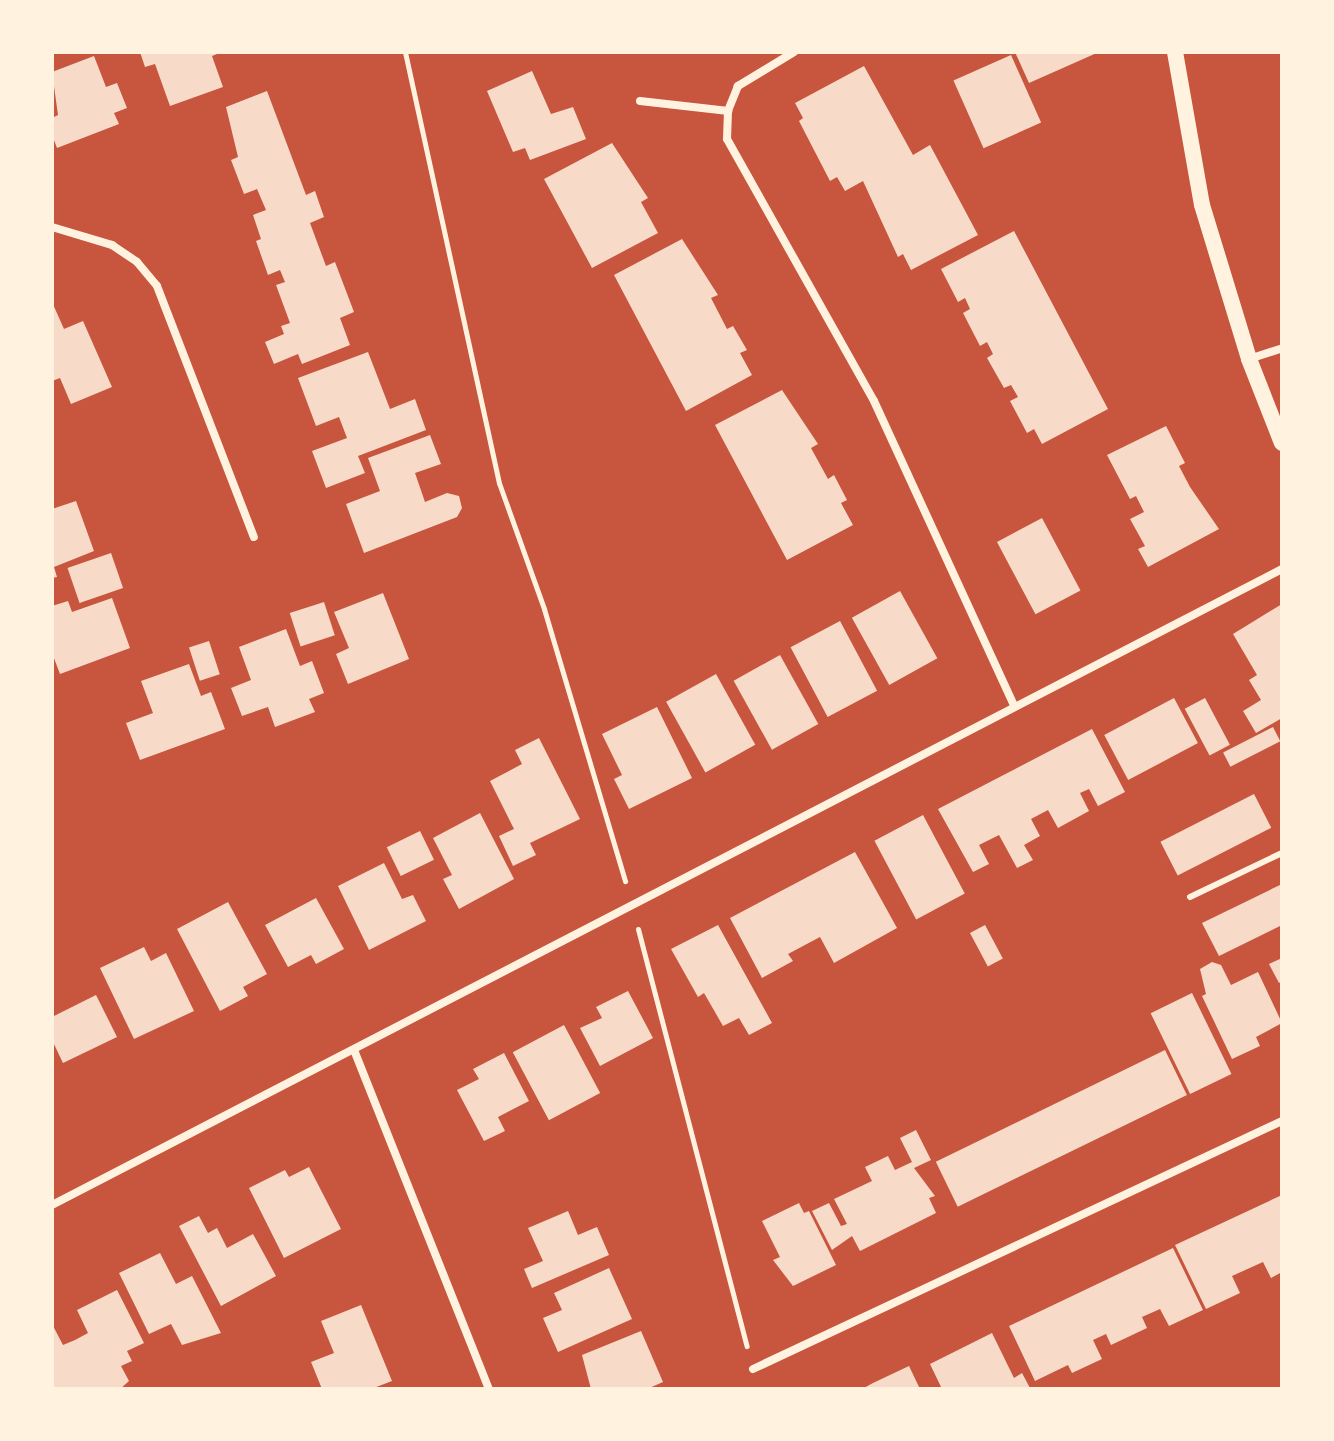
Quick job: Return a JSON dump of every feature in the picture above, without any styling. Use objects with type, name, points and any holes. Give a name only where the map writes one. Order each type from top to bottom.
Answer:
[{"type":"main road","points":[[1175,52],[1202,205],[1249,359],[1282,443]]},
{"type":"street","points":[[794,52],[738,86],[728,111],[727,139],[736,162],[825,309],[874,401],[1014,705]]},
{"type":"street","points":[[640,101],[728,111]]},
{"type":"street","points":[[52,227],[112,245],[137,262],[157,286],[254,537]]},
{"type":"street","points":[[1249,359],[1282,348]]},
{"type":"street","points":[[52,1205],[1282,569]]},
{"type":"street","points":[[354,1050],[489,1389]]},
{"type":"street","points":[[753,1369],[1282,1121]]},
{"type":"lane","points":[[1190,897],[1282,853]]},
{"type":"path","points":[[405,52],[499,483],[544,609],[632,903],[753,1369]]},
{"type":"building","points":[[140,52],[222,52],[212,56],[223,87],[170,106],[155,64],[145,67]]},
{"type":"building","points":[[1015,52],[1099,52],[1029,83]]},
{"type":"building","points":[[1011,55],[1041,123],[984,148],[953,81]]},
{"type":"building","points":[[94,56],[106,87],[117,83],[127,108],[114,113],[119,124],[57,148],[52,135],[52,118],[58,115],[52,72]]},
{"type":"building","points":[[864,66],[913,155],[930,145],[978,235],[911,270],[903,254],[898,257],[863,181],[845,191],[837,177],[830,181],[799,121],[803,118],[795,103]]},
{"type":"building","points":[[532,71],[551,114],[573,107],[586,139],[530,160],[525,148],[513,152],[487,91]]},
{"type":"building","points":[[267,91],[306,195],[315,191],[324,217],[310,223],[326,266],[335,262],[354,312],[340,318],[350,345],[302,364],[298,354],[274,364],[265,342],[284,334],[281,326],[290,323],[276,285],[285,282],[280,270],[268,275],[256,241],[261,239],[253,215],[266,210],[257,189],[244,194],[231,160],[238,157],[226,107]]},
{"type":"building","points":[[612,143],[648,198],[641,202],[658,233],[592,268],[544,179]]},
{"type":"building","points":[[1014,231],[1108,409],[1042,444],[1034,429],[1027,433],[1010,401],[1018,397],[1011,385],[1004,388],[987,358],[993,354],[987,342],[980,346],[963,313],[970,309],[965,298],[958,302],[941,269]]},
{"type":"building","points":[[682,239],[718,295],[711,298],[727,329],[733,326],[747,350],[740,353],[752,375],[686,411],[614,275]]},
{"type":"building","points":[[52,302],[64,329],[83,321],[112,387],[71,404],[60,378],[52,381]]},
{"type":"building","points":[[368,352],[390,409],[415,399],[426,430],[358,456],[365,473],[326,488],[312,451],[347,438],[339,417],[316,426],[298,378]]},
{"type":"building","points":[[782,390],[818,444],[811,448],[828,479],[834,475],[847,500],[841,503],[853,525],[787,560],[715,425]]},
{"type":"building","points":[[1166,426],[1185,463],[1179,466],[1219,529],[1148,567],[1138,549],[1145,546],[1130,519],[1144,512],[1136,496],[1130,499],[1107,455]]},
{"type":"building","points":[[430,435],[441,464],[415,473],[425,502],[447,493],[459,496],[462,508],[457,517],[364,553],[346,504],[380,491],[368,458]]},
{"type":"building","points":[[76,501],[94,551],[54,567],[57,577],[52,578],[52,509]]},
{"type":"building","points":[[1042,518],[1080,590],[1035,614],[997,542]]},
{"type":"building","points":[[111,553],[123,588],[80,603],[68,568]]},
{"type":"building","points":[[900,591],[937,658],[889,685],[852,618]]},
{"type":"building","points":[[383,593],[409,659],[348,684],[336,654],[349,648],[334,612]]},
{"type":"building","points":[[112,598],[130,648],[60,674],[52,653],[52,606],[68,601],[72,612]]},
{"type":"building","points":[[324,602],[335,635],[301,646],[290,613]]},
{"type":"building","points":[[1282,604],[1282,718],[1256,733],[1243,711],[1261,700],[1249,680],[1257,675],[1233,634]]},
{"type":"building","points":[[840,621],[877,691],[828,717],[791,647]]},
{"type":"building","points":[[286,629],[300,666],[312,661],[324,693],[309,699],[315,712],[275,727],[268,707],[242,716],[231,688],[251,680],[239,647]]},
{"type":"building","points":[[209,641],[220,674],[200,681],[189,647]]},
{"type":"building","points":[[780,655],[818,724],[772,750],[734,681]]},
{"type":"building","points":[[189,664],[201,696],[211,692],[225,729],[140,760],[126,723],[153,713],[141,681]]},
{"type":"building","points":[[716,674],[755,745],[705,772],[666,702]]},
{"type":"building","points":[[1174,698],[1198,743],[1128,780],[1104,735]]},
{"type":"building","points":[[1205,698],[1230,745],[1210,756],[1185,709]]},
{"type":"building","points":[[657,707],[692,778],[629,809],[614,779],[622,775],[602,734]]},
{"type":"building","points":[[1273,727],[1280,741],[1230,767],[1223,752]]},
{"type":"building","points":[[1092,729],[1125,792],[1098,806],[1089,789],[1080,793],[1089,811],[1058,828],[1048,810],[1031,819],[1040,836],[1024,845],[1033,860],[1017,868],[999,835],[979,845],[989,864],[973,872],[938,809]]},
{"type":"building","points":[[539,738],[580,819],[530,843],[536,855],[513,866],[499,836],[514,829],[490,781],[522,764],[515,750]]},
{"type":"building","points":[[1254,794],[1271,828],[1178,876],[1160,842]]},
{"type":"building","points":[[480,813],[514,879],[459,909],[443,879],[452,875],[433,838]]},
{"type":"building","points":[[923,815],[965,894],[916,919],[874,841]]},
{"type":"building","points":[[420,831],[434,860],[401,876],[387,847]]},
{"type":"building","points":[[855,852],[897,928],[834,963],[820,937],[788,954],[793,961],[762,978],[730,918]]},
{"type":"building","points":[[384,863],[402,899],[413,895],[426,921],[369,950],[338,886]]},
{"type":"building","points":[[1282,884],[1282,925],[1219,956],[1202,923]]},
{"type":"building","points":[[316,898],[344,949],[316,964],[311,955],[288,967],[265,925]]},
{"type":"building","points":[[228,902],[267,974],[243,987],[248,996],[220,1011],[177,929]]},
{"type":"building","points":[[718,925],[772,1023],[749,1035],[739,1018],[723,1026],[704,993],[698,997],[671,949]]},
{"type":"building","points":[[985,925],[1003,959],[988,967],[970,933]]},
{"type":"building","points":[[144,947],[151,961],[166,953],[194,1011],[134,1039],[100,968]]},
{"type":"building","points":[[1282,958],[1282,981],[1279,983],[1269,964]]},
{"type":"building","points":[[1212,962],[1221,965],[1231,985],[1258,972],[1282,1023],[1256,1037],[1260,1046],[1232,1059],[1202,996],[1206,994],[1200,969]]},
{"type":"building","points":[[628,991],[653,1038],[600,1066],[580,1028],[602,1018],[596,1007]]},
{"type":"building","points":[[1192,993],[1231,1074],[1190,1094],[1151,1013]]},
{"type":"building","points":[[96,995],[117,1037],[63,1063],[52,1040],[52,1017]]},
{"type":"building","points":[[564,1025],[600,1093],[549,1120],[513,1052]]},
{"type":"building","points":[[1165,1050],[1187,1095],[958,1207],[936,1162]]},
{"type":"building","points":[[504,1053],[529,1101],[498,1117],[505,1131],[484,1141],[457,1090],[479,1079],[473,1069]]},
{"type":"building","points":[[916,1130],[931,1160],[914,1168],[935,1196],[929,1198],[936,1213],[860,1251],[852,1236],[832,1250],[812,1211],[829,1203],[841,1226],[847,1224],[834,1199],[872,1181],[865,1167],[888,1156],[895,1170],[912,1162],[900,1138]]},
{"type":"building","points":[[309,1167],[341,1229],[284,1258],[249,1188],[285,1170],[289,1177]]},
{"type":"building","points":[[1282,1195],[1282,1272],[1271,1278],[1263,1262],[1232,1276],[1240,1293],[1206,1309],[1175,1245]]},
{"type":"building","points":[[799,1203],[804,1213],[809,1211],[836,1265],[793,1286],[773,1260],[780,1257],[762,1221]]},
{"type":"building","points":[[568,1211],[578,1235],[597,1227],[609,1255],[532,1288],[524,1269],[543,1261],[528,1228]]},
{"type":"building","points":[[199,1216],[208,1233],[217,1228],[227,1248],[253,1234],[276,1276],[221,1306],[179,1226]]},
{"type":"building","points":[[1173,1248],[1203,1310],[1169,1326],[1160,1309],[1142,1317],[1147,1328],[1111,1345],[1106,1334],[1093,1340],[1102,1359],[1072,1373],[1068,1365],[1035,1381],[1009,1326]]},
{"type":"building","points":[[160,1253],[176,1284],[192,1276],[221,1333],[182,1345],[171,1324],[149,1334],[119,1273]]},
{"type":"building","points":[[609,1268],[632,1319],[558,1352],[543,1318],[562,1310],[554,1293]]},
{"type":"building","points":[[117,1290],[144,1343],[127,1351],[132,1361],[121,1366],[129,1381],[120,1389],[52,1389],[52,1324],[63,1345],[75,1340],[88,1333],[77,1310]]},
{"type":"building","points":[[361,1305],[392,1381],[371,1389],[322,1389],[311,1362],[334,1353],[321,1321]]},
{"type":"building","points":[[641,1331],[663,1382],[647,1389],[591,1389],[582,1355]]},
{"type":"building","points":[[992,1333],[1014,1378],[1022,1373],[1030,1388],[942,1389],[930,1364]]},
{"type":"building","points":[[909,1366],[920,1389],[862,1389],[873,1383]]}]
